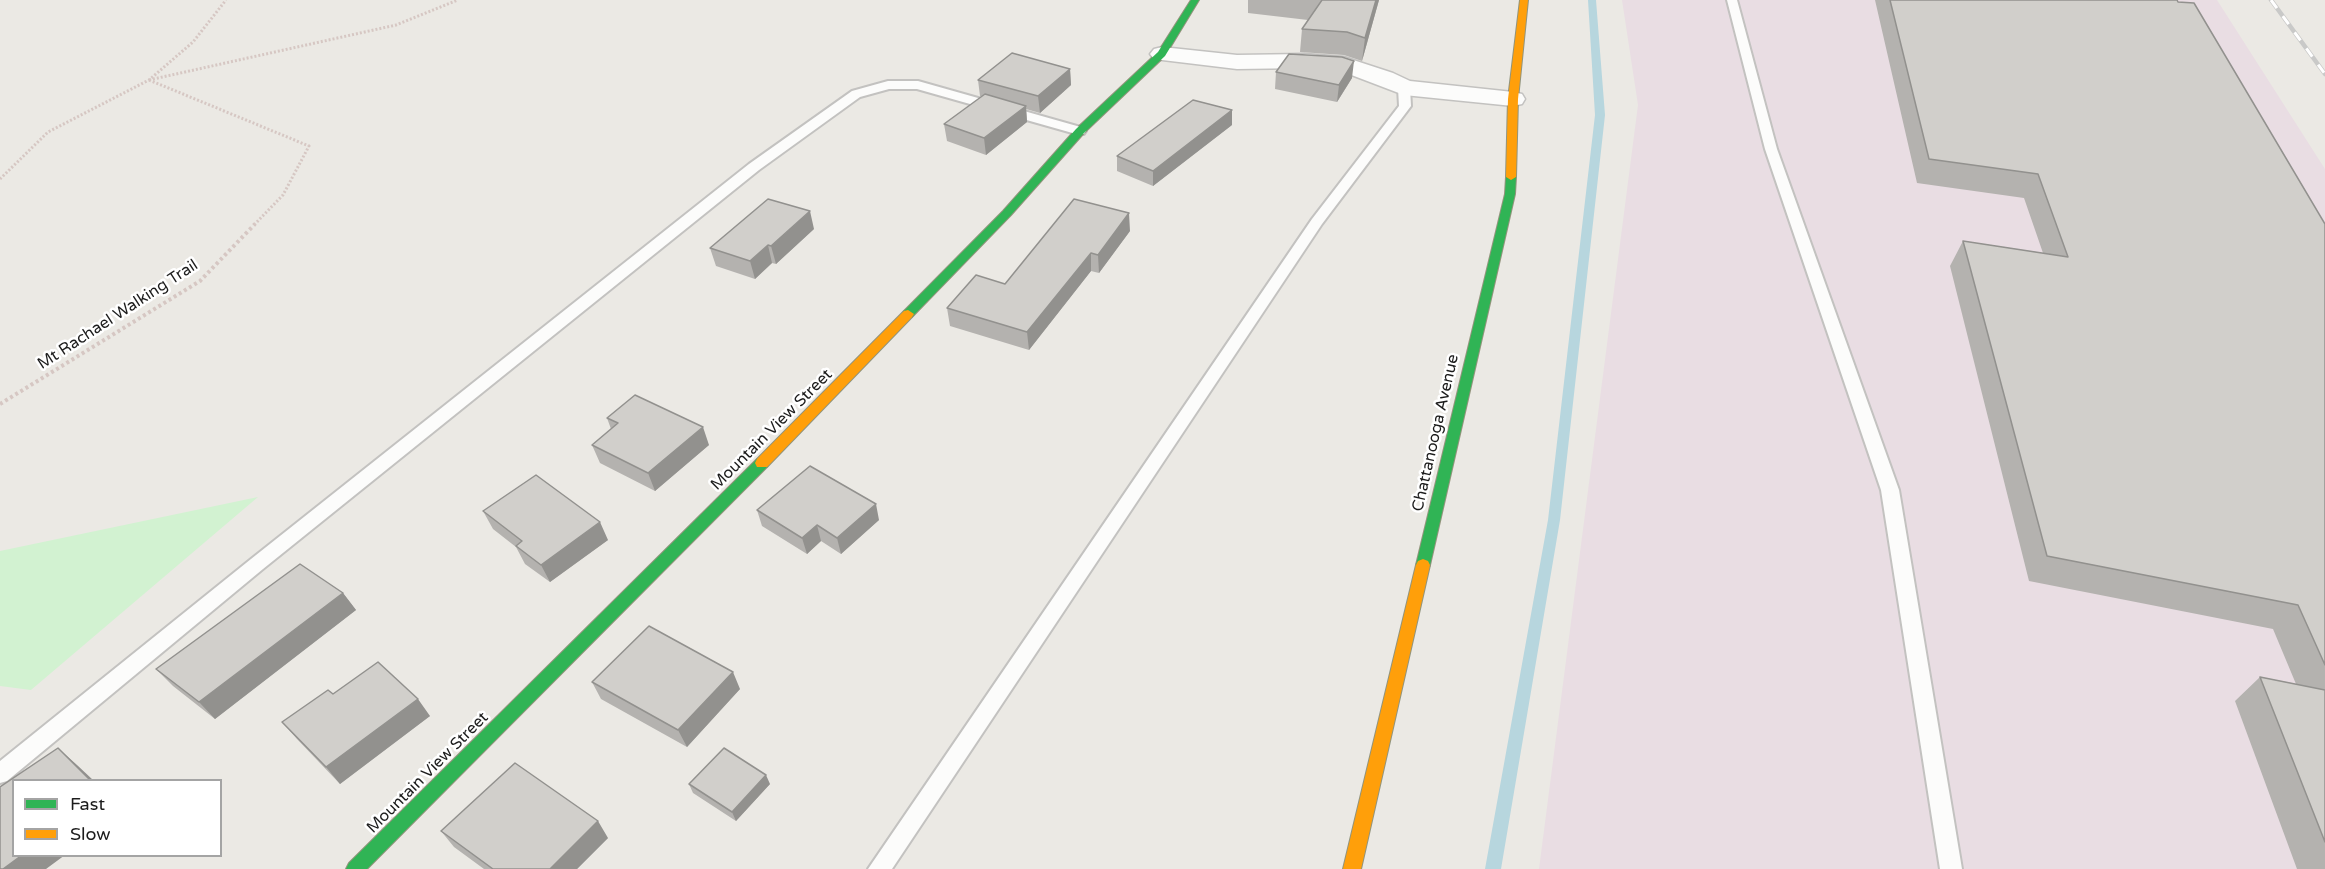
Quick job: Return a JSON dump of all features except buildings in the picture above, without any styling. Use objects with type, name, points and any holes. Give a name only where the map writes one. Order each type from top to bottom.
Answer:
[{"type":"street","name":"Mountain View Street","points":[[355,869],[812,413],[1007,213],[1080,132],[1162,54],[1195,0]]},
{"type":"street","name":"Chattanooga Avenue","points":[[1352,869],[1510,194],[1513,99],[1524,0]]},
{"type":"street","points":[[1162,54],[1237,62],[1304,61],[1344,64],[1385,78],[1404,88],[1513,99]]},
{"type":"lane","points":[[1731,0],[1771,149],[1890,490],[1951,869]]},
{"type":"lane","points":[[0,774],[257,564],[754,167],[856,94],[888,85],[918,85],[1080,132]]},
{"type":"lane","points":[[879,869],[1317,222],[1405,106],[1404,88]]},
{"type":"path","points":[[0,179],[48,132],[148,80],[193,42],[226,0]]},
{"type":"path","points":[[148,80],[396,25],[458,0]]},
{"type":"path","name":"Mt Rachael Walking Trail","points":[[0,404],[200,281],[283,195],[309,146],[148,80]]},
{"type":"shaded area","points":[[1622,0],[2217,0],[2325,169],[2325,869],[1539,869],[1638,105]]},
{"type":"green space","points":[[258,497],[31,690],[0,686],[0,551]]},
{"type":"waterway","points":[[1493,869],[1554,520],[1600,115],[1592,0]]},
{"type":"railway","points":[[2271,0],[2325,74]]},
{"type":"traffic: fast","points":[[908,314],[1007,213],[1080,131],[1162,54],[1195,0]]},
{"type":"traffic: fast","points":[[1423,565],[1510,194],[1511,177]]},
{"type":"traffic: fast","points":[[355,869],[762,463]]},
{"type":"traffic: slow","points":[[1511,177],[1513,99],[1524,0]]},
{"type":"traffic: slow","points":[[762,463],[908,314]]},
{"type":"traffic: slow","points":[[1352,869],[1423,565]]}]
